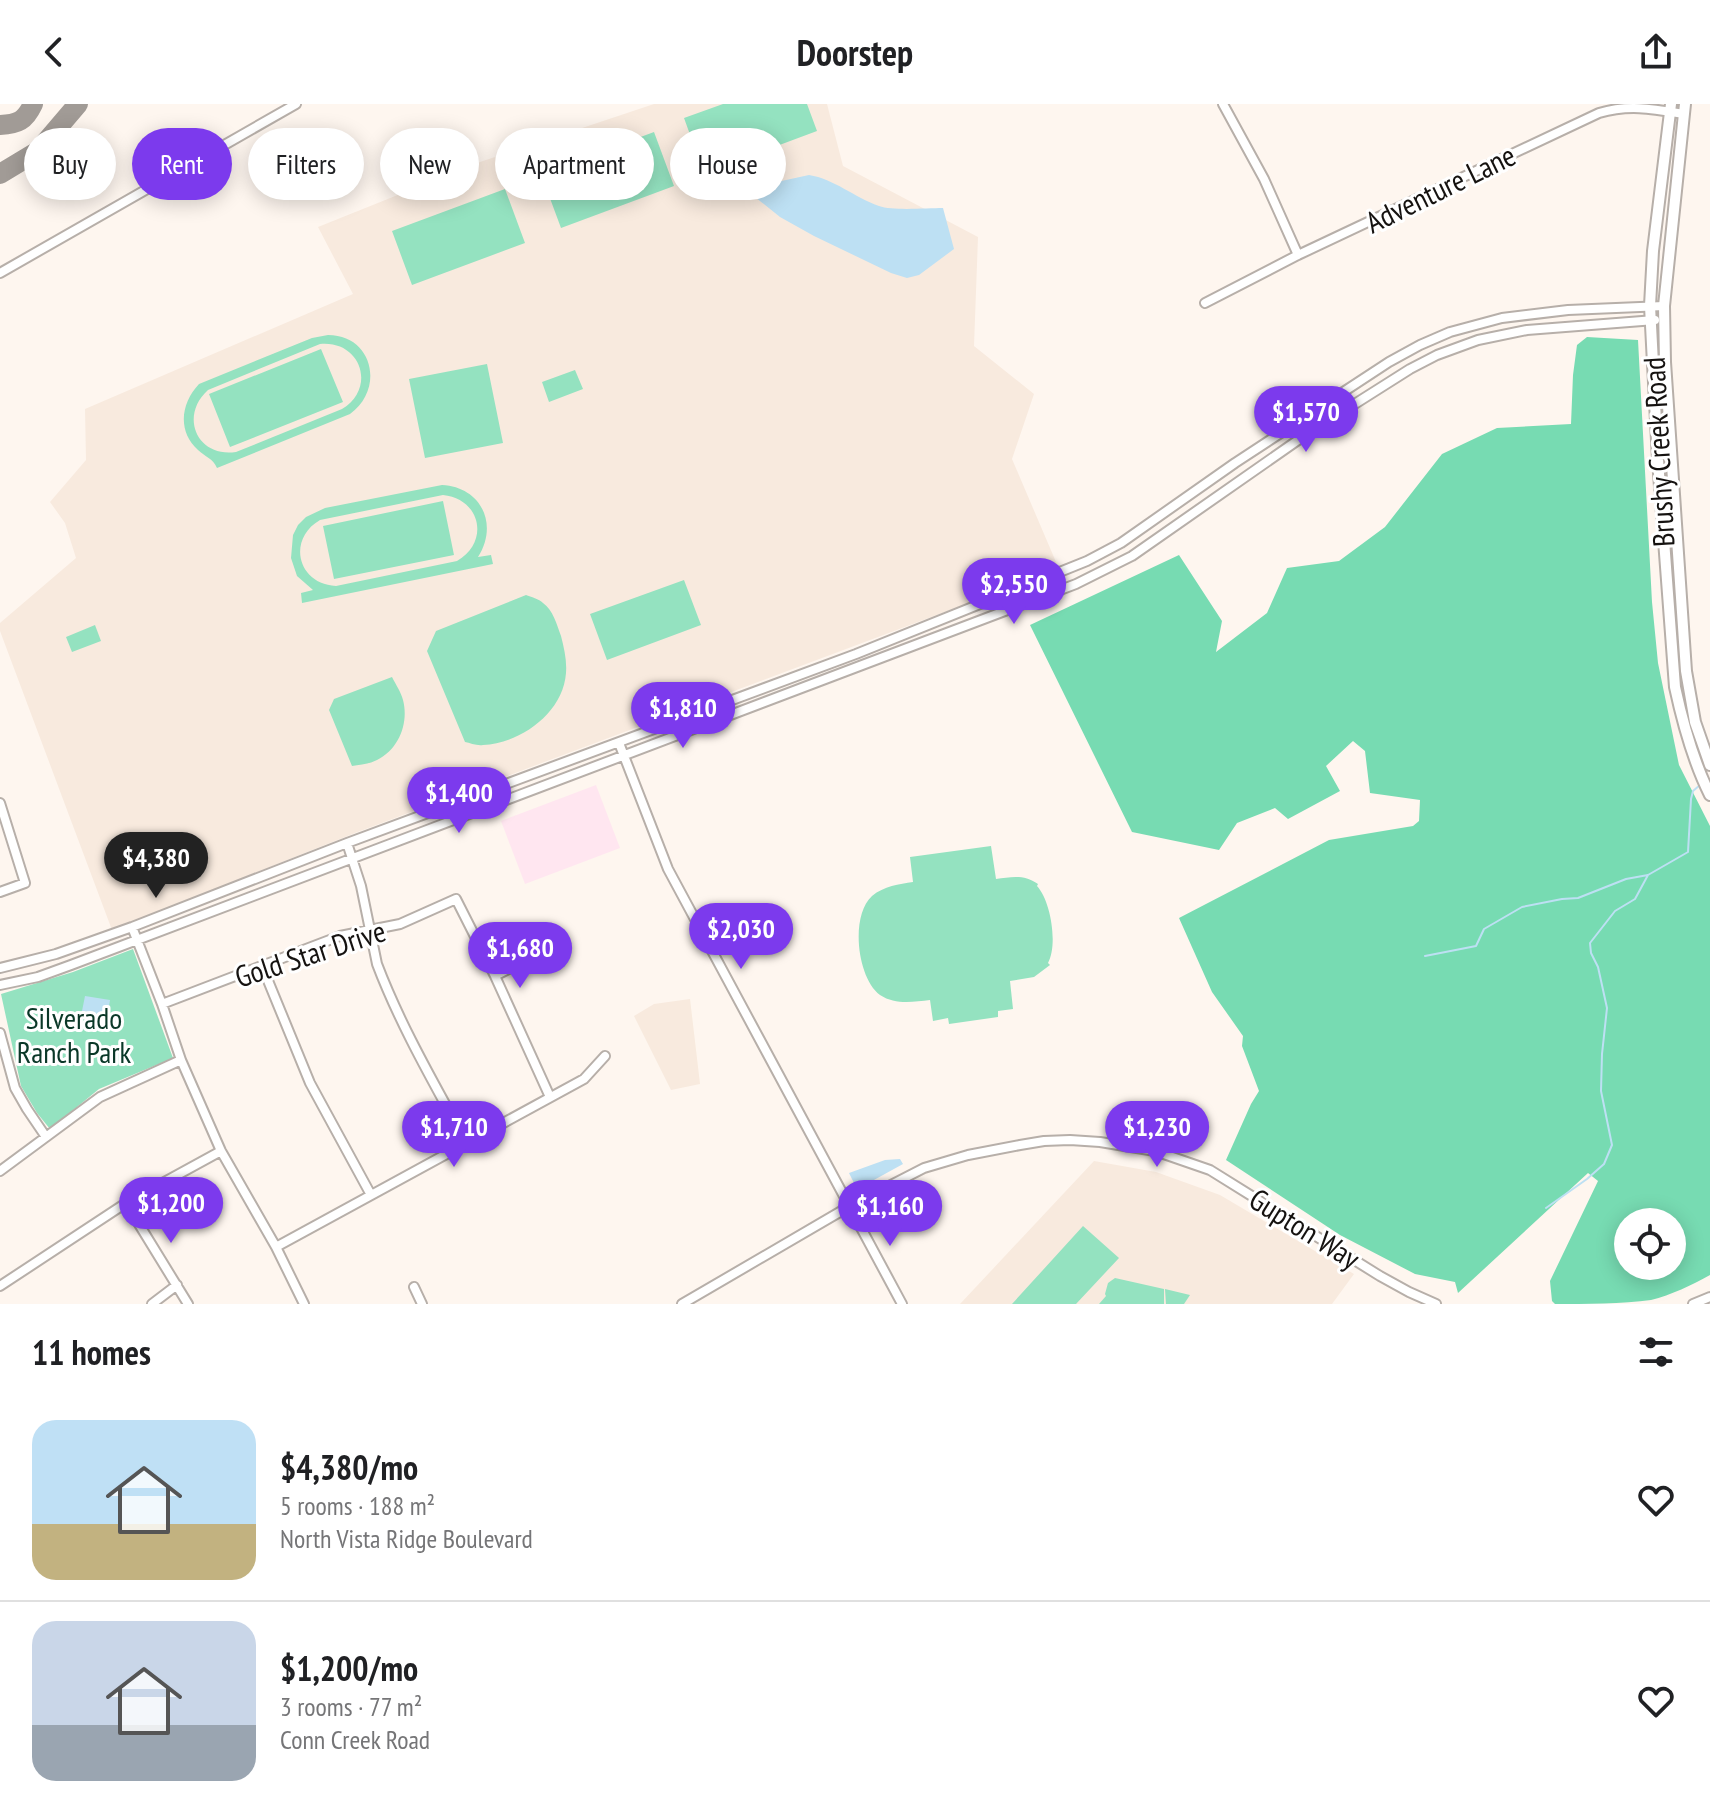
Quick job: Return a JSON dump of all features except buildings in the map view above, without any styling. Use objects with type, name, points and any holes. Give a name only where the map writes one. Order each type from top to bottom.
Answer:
[{"type":"main road","name":"Brushy Creek Road","points":[[1670,108],[1653,251],[1650,306],[1658,460],[1675,687],[1698,767],[1710,795]]},
{"type":"main road","name":"Brushy Creek Road","points":[[1684,109],[1664,306],[1667,404],[1686,671],[1695,722],[1710,765]]},
{"type":"main road","points":[[1670,623],[1684,623]]},
{"type":"street","points":[[0,273],[296,104]]},
{"type":"street","points":[[1223,104],[1264,179],[1298,255]]},
{"type":"street","name":"Adventure Lane","points":[[1205,303],[1298,255],[1599,113],[1630,107],[1684,109]]},
{"type":"street","points":[[0,968],[56,954],[132,927],[347,843],[790,679],[1087,561],[1121,543],[1235,463],[1389,362],[1450,332],[1502,318],[1545,312],[1664,306]]},
{"type":"street","points":[[0,985],[38,977],[1098,575],[1132,556],[1353,404],[1437,355],[1478,340],[1527,330],[1664,320]]},
{"type":"street","points":[[619,743],[668,869],[902,1304]]},
{"type":"street","points":[[0,803],[25,883],[0,892]]},
{"type":"street","points":[[347,843],[361,886],[377,964],[403,1025],[467,1144]]},
{"type":"street","name":"Gold Star Drive","points":[[162,1004],[340,936],[400,924],[456,899],[495,976]]},
{"type":"street","points":[[132,927],[181,1060],[221,1151],[276,1247],[304,1304]]},
{"type":"street","points":[[550,1097],[495,976],[552,947]]},
{"type":"street","points":[[262,966],[310,1083],[371,1195]]},
{"type":"street","points":[[0,1033],[15,1088],[46,1137]]},
{"type":"street","points":[[276,1247],[584,1079],[605,1056]]},
{"type":"street","points":[[0,1171],[100,1097],[181,1060]]},
{"type":"street","name":"Gupton Way","points":[[682,1304],[850,1206],[915,1173],[968,1155],[1044,1141],[1100,1142],[1155,1151],[1210,1170],[1380,1276],[1436,1304]]},
{"type":"street","points":[[0,1286],[126,1203],[221,1151]]},
{"type":"street","points":[[126,1203],[188,1304]]},
{"type":"street","points":[[152,1304],[177,1285]]},
{"type":"street","points":[[414,1287],[422,1304]]},
{"type":"street","points":[[1693,1304],[1710,1297]]},
{"type":"shaded area","points":[[654,104],[827,104],[843,166],[978,237],[974,346],[1034,394],[1012,459],[1059,569],[355,833],[112,930],[0,631],[0,623],[76,558],[65,523],[50,502],[86,460],[85,409],[353,294],[318,227],[385,200],[479,200],[480,162],[495,157],[495,200],[654,200],[654,128],[582,128]]},
{"type":"shaded area","points":[[596,785],[620,848],[525,884],[501,821]]},
{"type":"shaded area","points":[[690,999],[700,1084],[671,1090],[634,1016],[654,1004]]},
{"type":"shaded area","points":[[1094,1161],[1156,1172],[1220,1195],[1354,1274],[1332,1304],[960,1304]]},
{"type":"green space","points":[[723,104],[807,104],[817,131],[786,143],[786,128],[688,128],[684,118]]},
{"type":"green space","points":[[654,132],[670,175],[670,187],[654,193]]},
{"type":"green space","points":[[495,193],[495,200],[509,200],[525,243],[412,285],[392,231]]},
{"type":"green space","points":[[551,200],[636,200],[561,228]]},
{"type":"green space","points":[[328,335],[343,337],[364,353],[370,378],[368,391],[361,403],[350,414],[217,468],[191,442],[184,426],[185,408],[193,392],[199,384],[312,338]],"holes":[[[320,344],[346,350],[360,367],[359,389],[353,400],[342,409],[236,452],[222,452],[202,442],[196,433],[195,412],[199,400],[208,390]]]},
{"type":"green space","points":[[1587,337],[1638,340],[1658,663],[1679,765],[1710,826],[1710,1275],[1651,1300],[1555,1304],[1550,1281],[1598,1181],[1588,1173],[1458,1293],[1455,1282],[1415,1274],[1340,1235],[1226,1160],[1259,1091],[1242,1046],[1243,1036],[1212,992],[1179,918],[1329,840],[1413,826],[1419,821],[1420,800],[1370,793],[1365,751],[1353,741],[1326,766],[1340,791],[1288,819],[1275,808],[1237,823],[1219,850],[1132,832],[1030,625],[1179,555],[1222,621],[1216,652],[1267,613],[1287,568],[1339,561],[1385,527],[1442,454],[1497,428],[1571,424],[1577,345]]},
{"type":"green space","points":[[321,349],[343,402],[230,447],[209,394]]},
{"type":"green space","points":[[487,364],[503,443],[425,458],[409,379]]},
{"type":"green space","points":[[575,370],[583,389],[549,402],[542,382]]},
{"type":"green space","points":[[442,485],[456,487],[467,492],[482,509],[487,532],[478,557],[491,555],[493,564],[302,603],[301,593],[313,590],[297,576],[291,558],[293,535],[306,517],[325,508]],"holes":[[[443,495],[466,504],[477,522],[474,543],[457,561],[336,586],[312,578],[305,569],[300,549],[303,538],[320,520]]]},
{"type":"green space","points":[[443,501],[454,555],[334,579],[323,526]]},
{"type":"green space","points":[[684,580],[701,625],[607,660],[590,614]]},
{"type":"green space","points":[[526,595],[546,606],[556,623],[566,659],[563,687],[548,713],[525,732],[497,743],[481,745],[465,742],[427,651],[436,631]]},
{"type":"green space","points":[[95,625],[101,641],[72,652],[66,637]]},
{"type":"green space","points":[[392,677],[405,709],[400,734],[385,755],[352,766],[329,710],[334,699]]},
{"type":"green space","points":[[991,846],[996,879],[1023,877],[1038,884],[1052,923],[1050,965],[1034,977],[1010,981],[1013,1009],[998,1011],[998,1017],[949,1024],[948,1018],[933,1021],[930,1000],[898,1002],[880,995],[866,975],[859,947],[865,905],[872,896],[887,888],[913,882],[910,857]]},
{"type":"green space","name":"Silverado Ranch Park","points":[[133,949],[173,1058],[99,1089],[50,1129],[21,1086],[1,994],[73,972]]},
{"type":"green space","points":[[1083,1226],[1119,1258],[1076,1304],[1012,1304]]},
{"type":"green space","points":[[1115,1278],[1164,1289],[1164,1304],[1099,1304],[1106,1296],[1108,1283]]},
{"type":"green space","points":[[1165,1289],[1190,1295],[1184,1304],[1166,1304]]},
{"type":"water","points":[[809,175],[827,180],[885,208],[943,208],[954,249],[919,275],[907,278],[891,273],[814,236],[780,217],[759,200],[786,200],[786,180]]},
{"type":"water","points":[[85,996],[110,1000],[107,1019],[82,1011]]},
{"type":"water","points":[[900,1159],[903,1164],[863,1186],[860,1183],[855,1185],[849,1173],[885,1160]]},
{"type":"waterway","points":[[1425,956],[1476,946],[1484,929],[1522,907],[1578,898],[1626,879],[1648,875],[1688,852],[1691,799],[1693,791],[1700,785]]},
{"type":"waterway","points":[[1546,1208],[1604,1164],[1612,1145],[1601,1091],[1607,1008],[1590,943],[1615,911],[1635,899],[1648,875]]},
{"type":"taxiway","points":[[0,125],[20,120],[33,104]]},
{"type":"taxiway","points":[[58,128],[78,104]]},
{"type":"taxiway","points":[[0,174],[24,159]]}]
